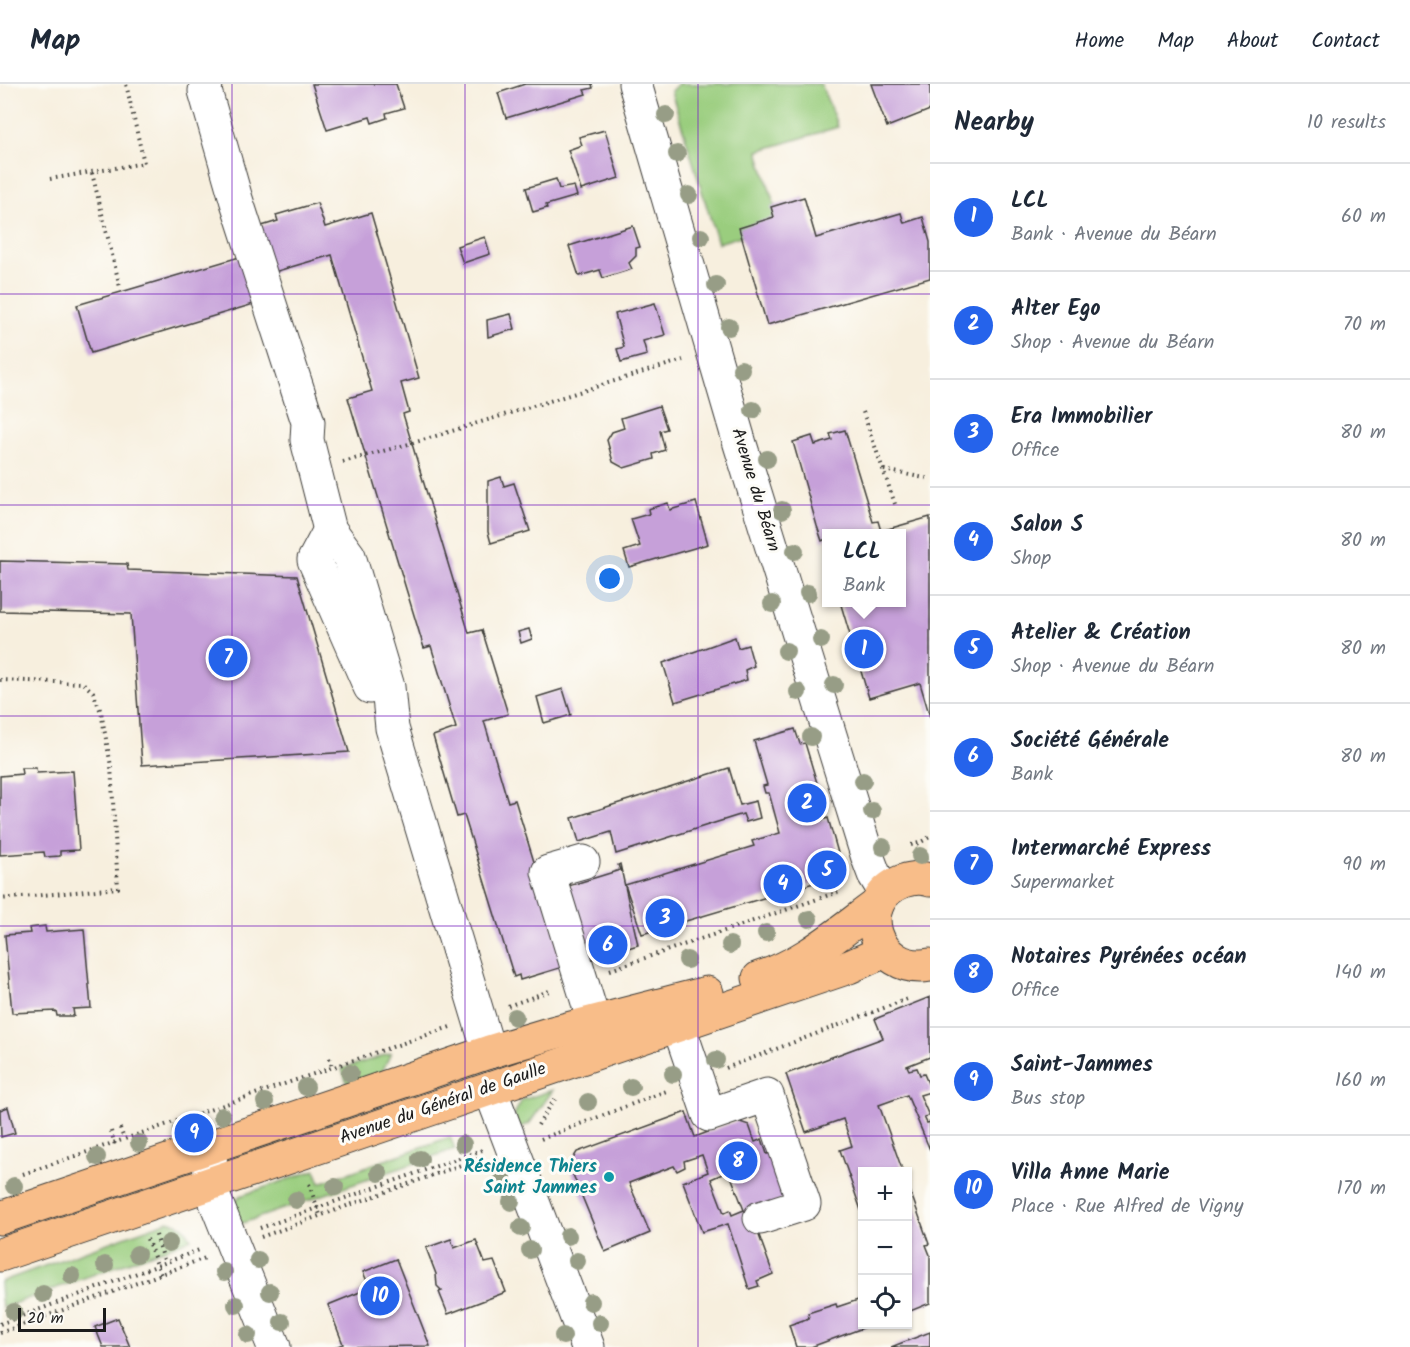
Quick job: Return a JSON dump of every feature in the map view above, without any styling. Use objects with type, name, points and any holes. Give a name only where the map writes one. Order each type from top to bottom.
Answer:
[{"type":"main road","name":"Avenue du Général de Gaulle","points":[[0,1218],[489,1052],[768,975],[818,947],[879,891],[910,878],[930,880]]},
{"type":"main road","points":[[879,891],[874,920],[875,934],[885,951],[905,965],[920,967],[930,965]]},
{"type":"main road","name":"Avenue du Général de Gaulle","points":[[0,1256],[385,1123],[849,967],[885,951]]},
{"type":"street","points":[[206,84],[205,90],[236,199],[308,422],[307,440],[329,523],[349,556],[388,687],[392,728],[489,1052]]},
{"type":"street","name":"Avenue du Béarn","points":[[635,84],[712,350],[879,891]]},
{"type":"street","points":[[583,862],[548,872],[594,1022]]},
{"type":"street","points":[[678,1024],[709,1115],[767,1095],[804,1204],[760,1218]]},
{"type":"street","points":[[490,1089],[588,1347]]},
{"type":"street","points":[[211,1147],[209,1185],[274,1347]]},
{"type":"path","points":[[51,179],[144,164],[126,84]]},
{"type":"path","points":[[92,173],[120,287]]},
{"type":"path","points":[[339,463],[416,442],[712,350]]},
{"type":"path","points":[[863,412],[895,504]]},
{"type":"path","points":[[883,470],[930,479]]},
{"type":"path","points":[[0,680],[83,683],[93,692],[101,712],[111,766],[118,888],[0,899]]},
{"type":"path","points":[[19,1176],[854,887],[879,891]]},
{"type":"path","points":[[259,1237],[491,1154]]},
{"type":"path","points":[[307,1177],[320,1215]]},
{"type":"path","points":[[145,1232],[161,1275]]},
{"type":"path","points":[[0,1333],[208,1257]]},
{"type":"green space","points":[[678,84],[821,84],[838,127],[758,151],[780,224],[718,243],[671,91]]},
{"type":"green space","points":[[391,1053],[382,1072],[349,1089],[342,1069]]},
{"type":"green space","points":[[553,1090],[529,1124],[515,1129],[515,1113],[522,1100]]},
{"type":"green space","points":[[450,1137],[455,1149],[237,1225],[233,1205],[240,1196],[315,1170],[320,1183]]},
{"type":"green space","points":[[168,1221],[182,1227],[191,1239],[2,1308],[0,1282]]},
{"type":"building","points":[[312,84],[396,84],[404,108],[386,113],[387,118],[372,123],[370,117],[327,130]]},
{"type":"building","points":[[525,84],[592,84],[593,88],[584,90],[586,94],[506,118],[498,93]]},
{"type":"building","points":[[871,84],[930,84],[930,110],[887,127]]},
{"type":"building","points":[[605,130],[619,178],[581,190],[568,150],[582,145],[579,137]]},
{"type":"building","points":[[556,179],[559,189],[574,186],[577,196],[546,205],[547,208],[533,212],[526,188]]},
{"type":"building","points":[[804,197],[816,238],[901,213],[904,223],[923,217],[930,242],[930,278],[767,325],[739,228],[774,217],[771,207]]},
{"type":"building","points":[[317,203],[325,227],[371,213],[419,378],[401,383],[409,412],[403,414],[469,633],[482,630],[508,714],[484,721],[508,802],[515,800],[566,966],[520,980],[519,975],[514,977],[464,815],[457,817],[433,736],[456,728],[431,646],[424,648],[348,398],[372,391],[332,255],[250,279],[257,303],[91,353],[77,305],[243,256],[236,234],[278,221],[276,215]]},
{"type":"building","points":[[633,226],[640,247],[636,248],[636,256],[629,263],[632,269],[603,278],[600,270],[579,276],[569,246]]},
{"type":"building","points":[[485,237],[490,254],[463,263],[457,246]]},
{"type":"building","points":[[655,303],[665,335],[643,341],[647,355],[621,362],[617,349],[624,347],[615,314]]},
{"type":"building","points":[[511,314],[515,329],[488,337],[487,320]]},
{"type":"building","points":[[659,406],[667,429],[660,431],[665,450],[653,454],[654,459],[624,468],[613,462],[607,440],[612,432],[624,428],[621,418]]},
{"type":"building","points":[[845,430],[873,522],[878,521],[880,529],[822,529],[822,541],[793,442],[812,436],[815,445],[832,440],[830,434]]},
{"type":"building","points":[[501,477],[504,486],[514,483],[530,531],[491,543],[488,532],[488,481]]},
{"type":"building","points":[[696,502],[708,544],[629,567],[624,551],[640,546],[631,519],[649,514],[648,509],[668,503],[670,510]]},
{"type":"building","points":[[930,517],[930,717],[920,683],[869,698],[842,607],[906,607],[906,529],[888,529]]},
{"type":"building","points":[[0,561],[127,564],[128,570],[297,576],[349,752],[142,765],[131,614],[0,611]]},
{"type":"building","points":[[529,629],[532,639],[521,643],[518,632]]},
{"type":"building","points":[[735,637],[738,648],[748,645],[754,666],[745,670],[747,680],[675,702],[663,663]]},
{"type":"building","points":[[563,689],[571,715],[544,723],[537,697]]},
{"type":"building","points":[[795,729],[800,744],[805,743],[823,803],[817,805],[822,820],[828,818],[844,874],[642,934],[625,885],[754,846],[752,841],[780,833],[769,793],[765,793],[763,786],[767,785],[754,741]]},
{"type":"building","points":[[21,768],[36,768],[37,773],[73,771],[79,850],[60,851],[60,856],[45,857],[44,852],[0,855],[0,776],[22,774]]},
{"type":"building","points":[[729,768],[740,805],[756,801],[760,818],[746,822],[743,814],[616,854],[611,832],[579,842],[572,818]]},
{"type":"building","points":[[620,864],[638,945],[585,961],[562,888],[620,870],[618,865]]},
{"type":"building","points":[[45,926],[46,932],[84,929],[91,1008],[73,1009],[74,1016],[57,1016],[56,1011],[12,1013],[5,935],[30,933],[29,928]]},
{"type":"building","points":[[930,997],[930,1057],[907,1066],[909,1070],[917,1068],[920,1075],[924,1074],[930,1088],[930,1092],[920,1095],[929,1116],[924,1117],[927,1123],[930,1122],[930,1150],[907,1095],[879,1105],[901,1167],[858,1167],[858,1202],[840,1150],[852,1146],[843,1119],[806,1132],[786,1074],[883,1038],[875,1019]]},
{"type":"building","points":[[8,1107],[15,1133],[1,1137],[0,1110]]},
{"type":"building","points":[[686,1112],[695,1137],[737,1121],[749,1125],[755,1142],[762,1139],[767,1154],[775,1152],[790,1194],[752,1216],[773,1274],[757,1281],[759,1286],[749,1289],[728,1224],[702,1232],[683,1182],[708,1172],[702,1155],[684,1161],[685,1167],[677,1171],[674,1166],[629,1183],[650,1233],[605,1252],[569,1165],[577,1152]],"holes":[[[729,1171],[744,1210],[732,1215],[730,1210],[724,1213],[711,1179]]]},
{"type":"building","points":[[912,1196],[929,1244],[926,1245],[930,1255],[930,1303],[912,1310]]},
{"type":"building","points":[[451,1239],[454,1248],[476,1240],[485,1263],[494,1261],[506,1292],[448,1314],[426,1248]]},
{"type":"building","points":[[396,1259],[430,1346],[335,1347],[343,1344],[328,1305],[370,1288],[363,1272]]},
{"type":"building","points":[[858,1300],[858,1329],[860,1329],[811,1347],[796,1347],[789,1325],[809,1318],[808,1313],[836,1304],[837,1307]]},
{"type":"building","points":[[118,1318],[130,1347],[103,1347],[95,1327]]},
{"type":"building","points":[[930,1332],[930,1347],[891,1347]]},
{"type":"place","name":"LCL","points":[[864,649]]},
{"type":"place","name":"Intermarché Express","points":[[228,658]]},
{"type":"place","name":"Alter Ego","points":[[807,803]]},
{"type":"place","name":"Atelier & Création","points":[[827,870]]},
{"type":"place","name":"Salon S","points":[[783,884]]},
{"type":"place","name":"Era Immobilier","points":[[665,918]]},
{"type":"place","name":"Société Générale","points":[[608,945]]},
{"type":"place","name":"Saint-Jammes","points":[[194,1133]]},
{"type":"place","name":"Notaires Pyrénées océan","points":[[738,1161]]},
{"type":"place","name":"Résidence Thiers Saint Jammes","points":[[609,1177]]},
{"type":"place","name":"Villa Anne Marie","points":[[380,1296]]}]
